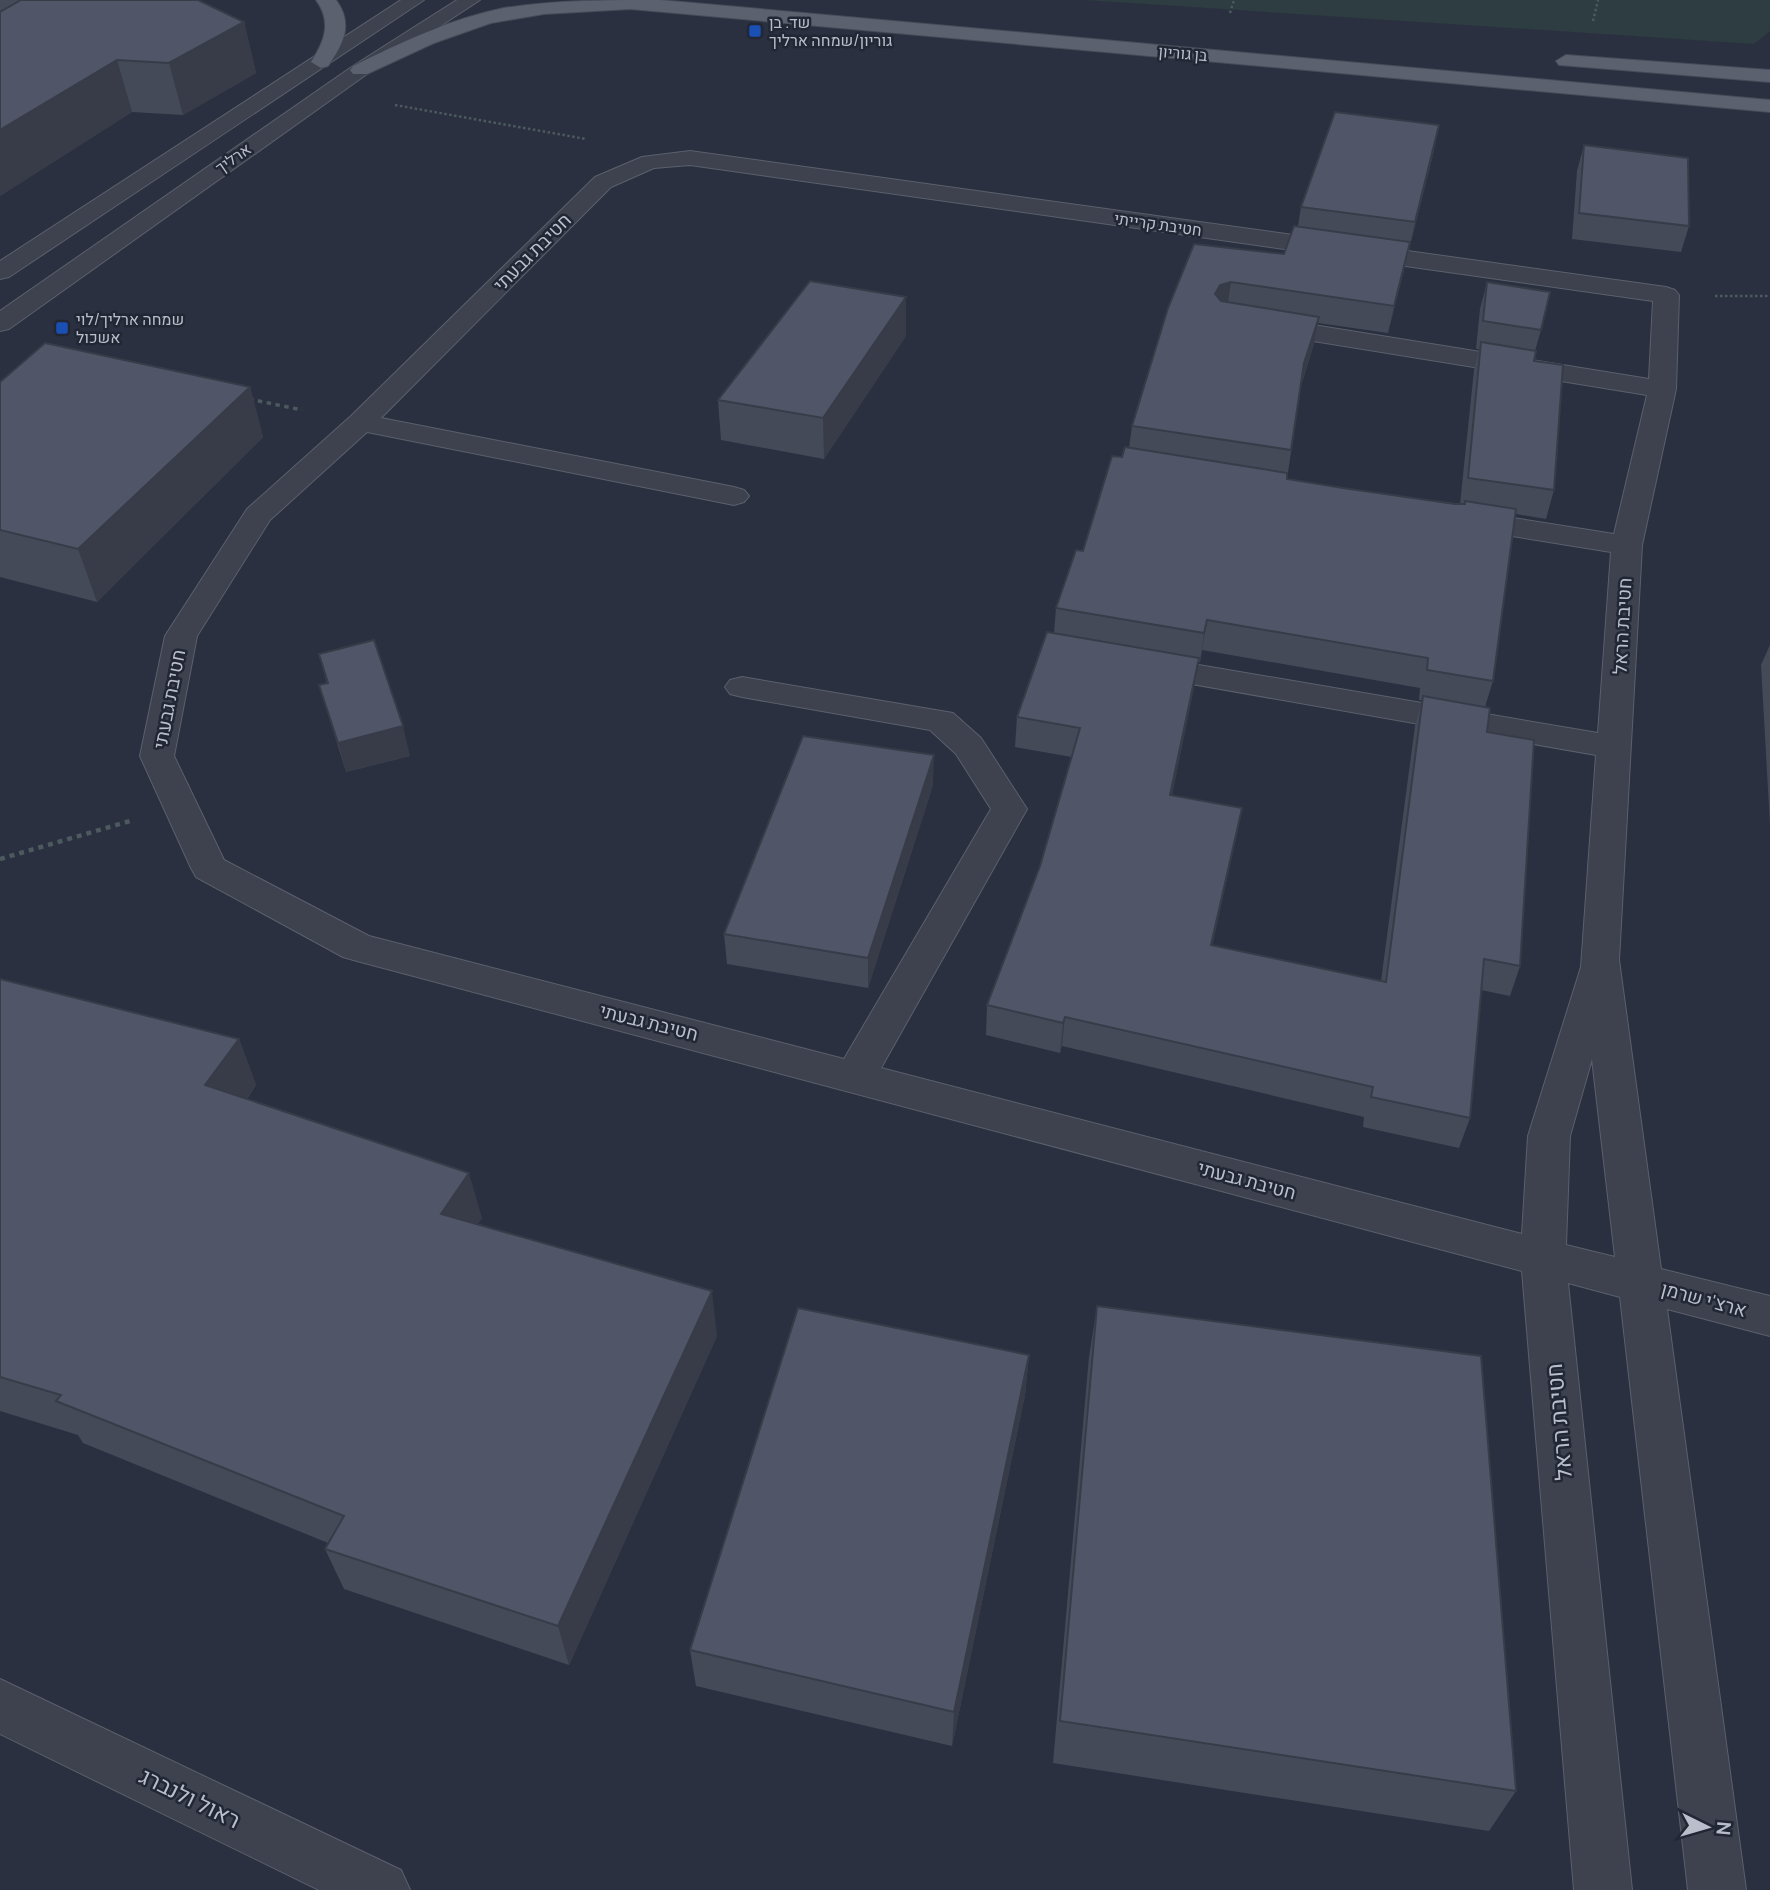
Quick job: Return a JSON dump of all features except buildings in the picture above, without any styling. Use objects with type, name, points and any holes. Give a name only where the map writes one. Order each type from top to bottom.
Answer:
[{"type":"main road","points":[[321,62],[335,39],[338,25],[326,0]]},
{"type":"main road","name":"בן גוריון","points":[[595,0],[1770,106]]},
{"type":"main road","points":[[359,70],[438,34],[498,15],[566,7],[655,5]]},
{"type":"main road","points":[[1548,60],[1770,76]]},
{"type":"street","name":"ארליך","points":[[0,272],[414,0]]},
{"type":"street","name":"ארליך","points":[[0,323],[359,70],[470,0]]},
{"type":"street","name":"חטיבת קרייתי","points":[[650,162],[691,158],[1666,295]]},
{"type":"street","name":"חטיבת גבעתי","points":[[650,162],[603,182],[361,422],[258,515],[181,636],[157,756],[209,868],[357,947],[856,1075],[1639,1282]]},
{"type":"street","name":"חטיבת הראל","points":[[1666,295],[1662,389],[1626,545],[1600,961],[1717,1890]]},
{"type":"street","points":[[1241,322],[1662,389]]},
{"type":"street","points":[[361,422],[734,496]]},
{"type":"street","points":[[1437,515],[1626,545]]},
{"type":"street","points":[[1115,661],[1614,747]]},
{"type":"street","points":[[742,687],[941,721],[968,746],[1009,809],[856,1075]]},
{"type":"street","name":"חטיבת הראל","points":[[1600,961],[1549,1136],[1543,1258],[1603,1890]]},
{"type":"street","name":"ארצ'י שרמן","points":[[1639,1282],[1770,1316]]},
{"type":"street","name":"ראול ולנברג","points":[[0,1706],[381,1890]]},
{"type":"path","points":[[1229,17],[1234,0]]},
{"type":"path","points":[[327,92],[596,141]]},
{"type":"path","points":[[241,397],[361,422]]},
{"type":"path","points":[[0,859],[180,807]]},
{"type":"shaded area","points":[[1085,0],[1770,0],[1770,31],[1754,44]]},
{"type":"place","name":"שד. בן גוריון/שמחה ארליך","points":[[755,31]]},
{"type":"place","name":"שמחה ארליך/לוי אשכול","points":[[62,328]]}]
